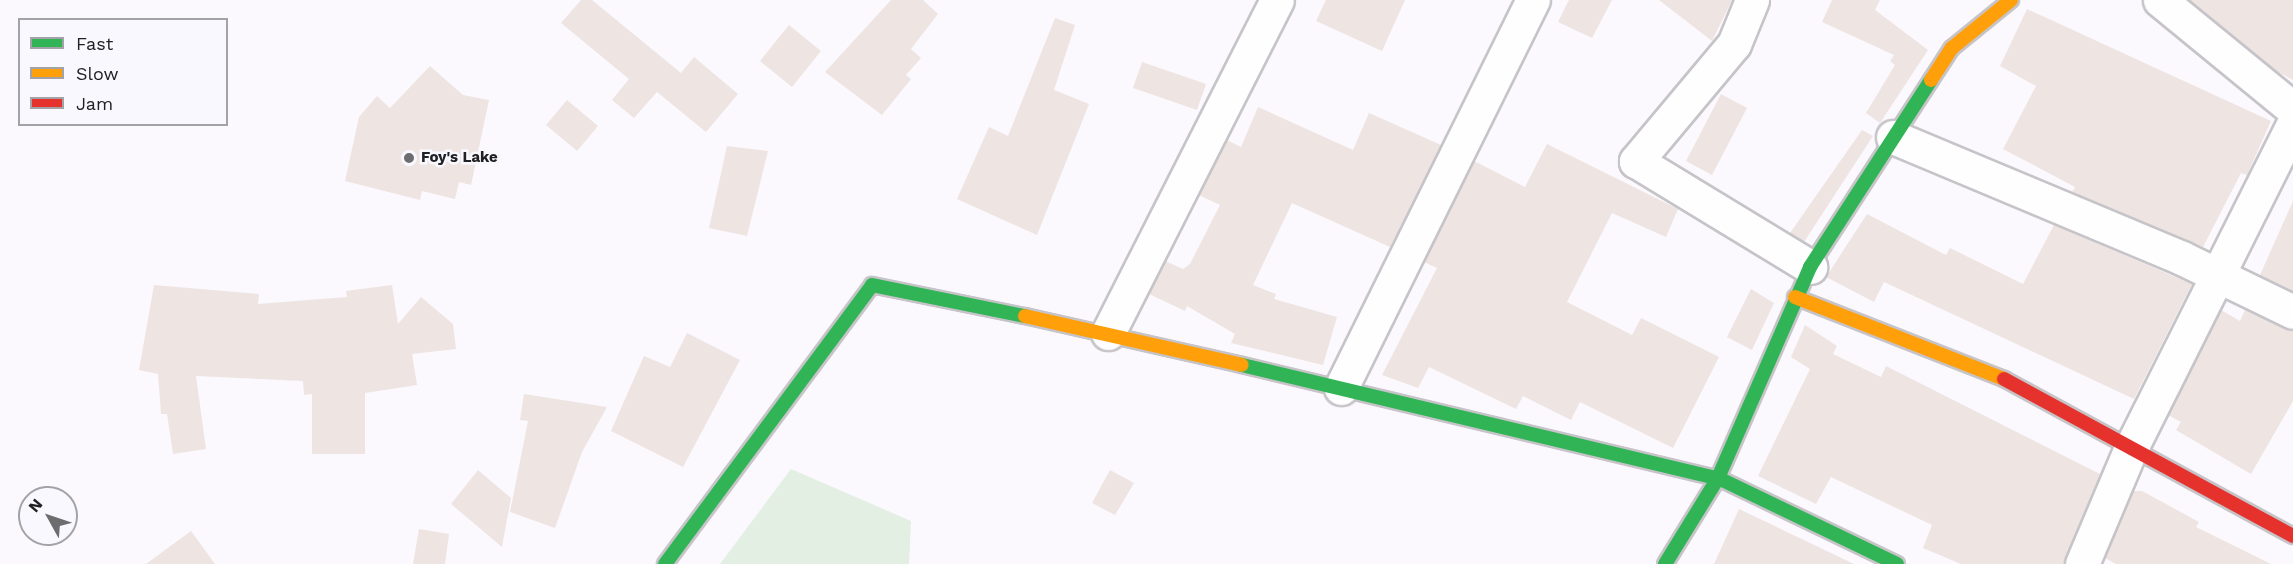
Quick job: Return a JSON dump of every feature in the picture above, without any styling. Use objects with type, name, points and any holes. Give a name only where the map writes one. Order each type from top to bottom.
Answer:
[{"type":"street","points":[[1108,333],[1277,0]]},
{"type":"street","points":[[1341,388],[1533,0]]},
{"type":"street","points":[[1752,0],[1734,44],[1636,160],[1810,267]]},
{"type":"street","points":[[1665,564],[1718,478],[1810,267],[1952,48],[2012,0]]},
{"type":"street","points":[[2160,0],[2293,109]]},
{"type":"street","points":[[2082,564],[2131,448],[2293,124]]},
{"type":"street","points":[[1893,136],[2217,275],[2293,312]]},
{"type":"street","points":[[665,564],[872,285],[1108,333],[1718,478],[1897,564]]},
{"type":"street","points":[[1795,297],[2015,383],[2293,536]]},
{"type":"green space","points":[[791,469],[911,521],[909,564],[720,564]]},
{"type":"building","points":[[581,0],[592,0],[681,73],[694,57],[738,94],[706,132],[657,92],[634,118],[612,100],[629,79],[561,23]]},
{"type":"building","points":[[891,0],[923,0],[938,14],[911,49],[921,58],[906,75],[911,79],[882,115],[825,72]]},
{"type":"building","points":[[1326,0],[1405,0],[1382,51],[1316,21]]},
{"type":"building","points":[[1569,0],[1612,0],[1592,38],[1558,22]]},
{"type":"building","points":[[1659,0],[1732,0],[1712,41]]},
{"type":"building","points":[[1832,0],[1880,0],[1875,10],[1928,50],[1880,123],[1866,113],[1895,65],[1890,61],[1894,55],[1822,22]]},
{"type":"building","points":[[2190,0],[2293,0],[2293,80],[2276,71]]},
{"type":"building","points":[[2027,9],[2271,121],[2247,175],[2241,173],[2203,247],[2072,192],[2075,187],[2003,149],[2036,86],[2000,66]]},
{"type":"building","points":[[1055,18],[1075,25],[1054,90],[1089,104],[1037,235],[957,199],[989,127],[1008,136]]},
{"type":"building","points":[[789,25],[821,51],[792,87],[760,61]]},
{"type":"building","points":[[1142,62],[1206,84],[1197,110],[1133,88]]},
{"type":"building","points":[[430,66],[463,95],[489,100],[471,185],[459,182],[455,199],[422,191],[420,200],[345,181],[359,117],[377,96],[390,108]]},
{"type":"building","points":[[1721,94],[1747,108],[1712,175],[1686,161]]},
{"type":"building","points":[[567,100],[598,126],[577,151],[546,125]]},
{"type":"building","points":[[1258,107],[1353,150],[1369,113],[1441,145],[1390,247],[1292,203],[1253,285],[1276,294],[1274,299],[1337,317],[1323,365],[1231,343],[1235,334],[1187,306],[1185,311],[1149,294],[1165,261],[1183,269],[1190,264],[1220,205],[1199,195],[1227,140],[1241,147]]},
{"type":"building","points":[[1862,130],[1873,136],[1804,242],[1790,233]]},
{"type":"building","points":[[1547,144],[1678,209],[1666,237],[1612,213],[1567,302],[1632,335],[1641,318],[1719,357],[1673,448],[1580,402],[1571,420],[1523,396],[1516,409],[1429,367],[1418,388],[1382,375],[1437,268],[1424,262],[1474,161],[1525,187]]},
{"type":"building","points":[[727,146],[768,151],[747,236],[709,228]]},
{"type":"building","points":[[2293,201],[2293,291],[2260,275]]},
{"type":"building","points":[[1867,214],[1946,255],[1950,248],[2023,284],[2054,225],[2192,284],[2134,399],[1884,282],[1874,302],[1826,277]]},
{"type":"building","points":[[154,285],[259,294],[258,304],[347,297],[346,291],[392,285],[398,324],[421,297],[453,324],[456,349],[412,354],[417,385],[365,393],[365,454],[312,454],[312,394],[304,395],[303,381],[196,376],[206,449],[173,454],[167,414],[161,414],[158,374],[139,370]]},
{"type":"building","points":[[1751,289],[1774,303],[1752,350],[1727,337]]},
{"type":"building","points":[[2221,310],[2240,321],[2245,310],[2293,331],[2293,401],[2251,474],[2176,430],[2181,422],[2168,415]]},
{"type":"building","points":[[1805,325],[1837,346],[1833,354],[1881,377],[1886,366],[2100,474],[2064,564],[1961,564],[1923,548],[1932,525],[1831,477],[1816,504],[1758,476],[1810,369],[1791,357]]},
{"type":"building","points":[[687,333],[740,360],[683,467],[611,431],[644,356],[670,367]]},
{"type":"building","points":[[524,394],[607,407],[582,452],[555,528],[510,512],[528,421],[520,420]]},
{"type":"building","points":[[478,470],[511,498],[502,547],[451,504]]},
{"type":"building","points":[[1110,470],[1134,483],[1115,515],[1092,503]]},
{"type":"building","points":[[2133,491],[2142,491],[2199,522],[2196,527],[2271,564],[2116,564],[2105,558]]},
{"type":"building","points":[[1739,509],[1854,564],[1714,564]]},
{"type":"building","points":[[419,529],[449,534],[445,564],[413,564]]},
{"type":"building","points":[[191,531],[215,564],[146,564]]},
{"type":"traffic: fast","points":[[1897,564],[1718,478],[1810,267],[1931,80]]},
{"type":"traffic: fast","points":[[665,564],[872,285],[1025,316]]},
{"type":"traffic: fast","points":[[1242,365],[1718,478],[1665,564]]},
{"type":"traffic: slow","points":[[1931,80],[1952,48],[2011,0]]},
{"type":"traffic: slow","points":[[1795,297],[2004,379]]},
{"type":"traffic: slow","points":[[1025,316],[1242,365]]},
{"type":"traffic: jam","points":[[2004,379],[2293,536]]},
{"type":"place","name":"Foy's Lake","points":[[409,158]]}]
